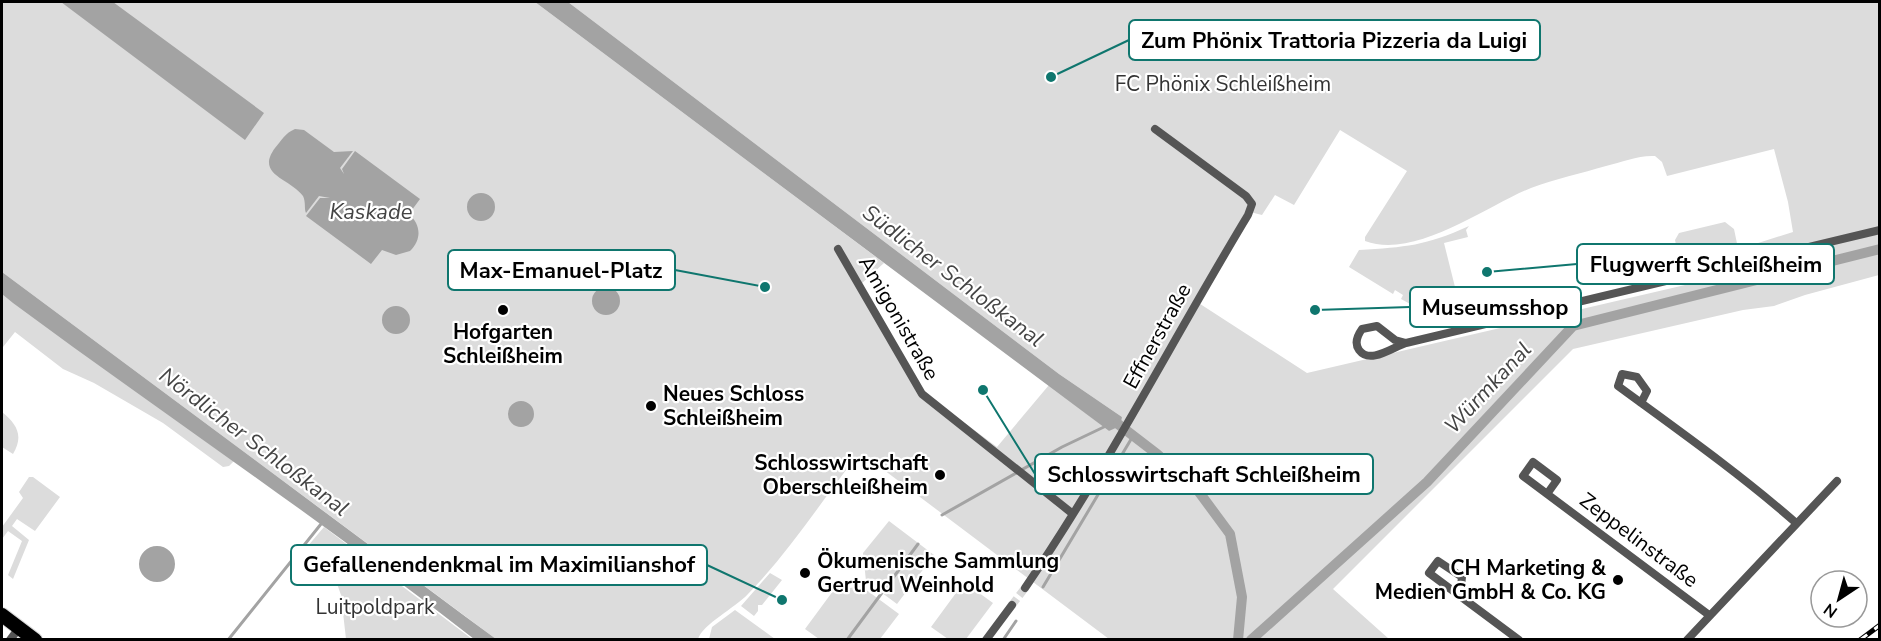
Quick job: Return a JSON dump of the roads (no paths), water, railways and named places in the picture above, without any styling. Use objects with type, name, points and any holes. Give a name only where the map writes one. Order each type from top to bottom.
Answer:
[{"type":"main road","points":[[2,615],[35,639]]},
{"type":"street","name":"Effnerstraße","points":[[1025,588],[1130,420],[1197,299],[1248,215],[1251,204],[1246,196],[1155,129]]},
{"type":"street","points":[[1406,343],[1395,340],[1377,326],[1368,326],[1362,329],[1357,337],[1356,345],[1361,353],[1368,357],[1380,355],[1385,350],[1406,343],[1880,230]]},
{"type":"street","name":"Amigonistraße","points":[[838,249],[922,394],[1073,514]]},
{"type":"street","points":[[1641,402],[1754,486],[1795,522]]},
{"type":"street","points":[[1687,639],[1795,522],[1837,481]]},
{"type":"street","name":"Zeppelinstraße","points":[[1547,494],[1709,615]]},
{"type":"street","points":[[1460,595],[1519,639]]},
{"type":"street","points":[[986,639],[1012,605]]},
{"type":"street","points":[[10,639],[19,628]]},
{"type":"water","points":[[61,2],[113,2],[264,113],[245,140]]},
{"type":"water","points":[[535,2],[568,2],[1059,374],[1122,417],[1120,426],[1109,431]]},
{"type":"water","name":"Kaskade","points":[[295,129],[304,130],[334,152],[353,151],[340,168],[344,174],[342,169],[355,151],[420,199],[409,214],[418,227],[417,242],[410,251],[396,255],[382,250],[371,264],[306,216],[320,198],[330,198],[319,196],[306,213],[303,196],[277,175],[269,164],[275,148],[286,135]]},
{"type":"water","points":[[481,193],[491,197],[495,207],[491,217],[481,221],[471,217],[467,207],[471,197]]},
{"type":"water","points":[[2,272],[496,639],[474,639],[303,511],[13,303],[2,294]]},
{"type":"water","points":[[606,287],[616,291],[620,301],[616,311],[606,315],[596,311],[592,301],[596,291]]},
{"type":"water","points":[[396,306],[406,310],[410,320],[406,330],[396,334],[386,330],[382,320],[386,310]]},
{"type":"water","points":[[521,401],[530,405],[534,414],[530,423],[521,427],[512,423],[508,414],[512,405]]},
{"type":"water","points":[[157,546],[170,551],[175,564],[170,577],[157,582],[144,577],[139,564],[144,551]]},
{"type":"waterway","name":"Würmkanal","points":[[1251,640],[1427,482],[1573,326],[1880,249]]},
{"type":"waterway","name":"Südlicher Schloßkanal","points":[[1118,424],[1157,454],[1199,492],[1230,534],[1242,597],[1238,640]]},
{"type":"waterway","points":[[942,515],[1062,447],[1106,426]]},
{"type":"waterway","points":[[1043,587],[1133,436]]},
{"type":"waterway","points":[[228,640],[321,524]]},
{"type":"waterway","points":[[847,640],[918,544]]},
{"type":"waterway","points":[[1003,640],[1016,621]]},
{"type":"tunnel","points":[[1012,605],[1025,588]]},
{"type":"railway","points":[[1860,640],[1880,625]]},
{"type":"place","name":"Zum Phönix Trattoria Pizzeria da Luigi","points":[[1051,77]]},
{"type":"place","name":"Flugwerft Schleißheim","points":[[1487,272]]},
{"type":"place","name":"Max-Emanuel-Platz","points":[[765,287]]},
{"type":"place","name":"Hofgarten Schleißheim","points":[[503,310]]},
{"type":"place","name":"Museumsshop","points":[[1315,310]]},
{"type":"place","name":"Schlosswirtschaft Schleißheim","points":[[983,390]]},
{"type":"place","name":"Neues Schloss Schleißheim","points":[[651,406]]},
{"type":"place","name":"Schlosswirtschaft Oberschleißheim","points":[[940,475]]},
{"type":"place","name":"Ökumenische Sammlung Gertrud Weinhold","points":[[805,573]]},
{"type":"place","name":"CH Marketing & Medien GmbH & Co. KG","points":[[1618,580]]},
{"type":"place","name":"Gefallenendenkmal im Maximilianshof","points":[[782,600]]},
{"type":"park label","name":"FC Phönix Schleißheim","points":[[1223,84]]},
{"type":"park label","name":"Luitpoldpark","points":[[375,607]]},
{"type":"water label","name":"Nördlicher Schloßkanal","points":[[254,442]]}]
